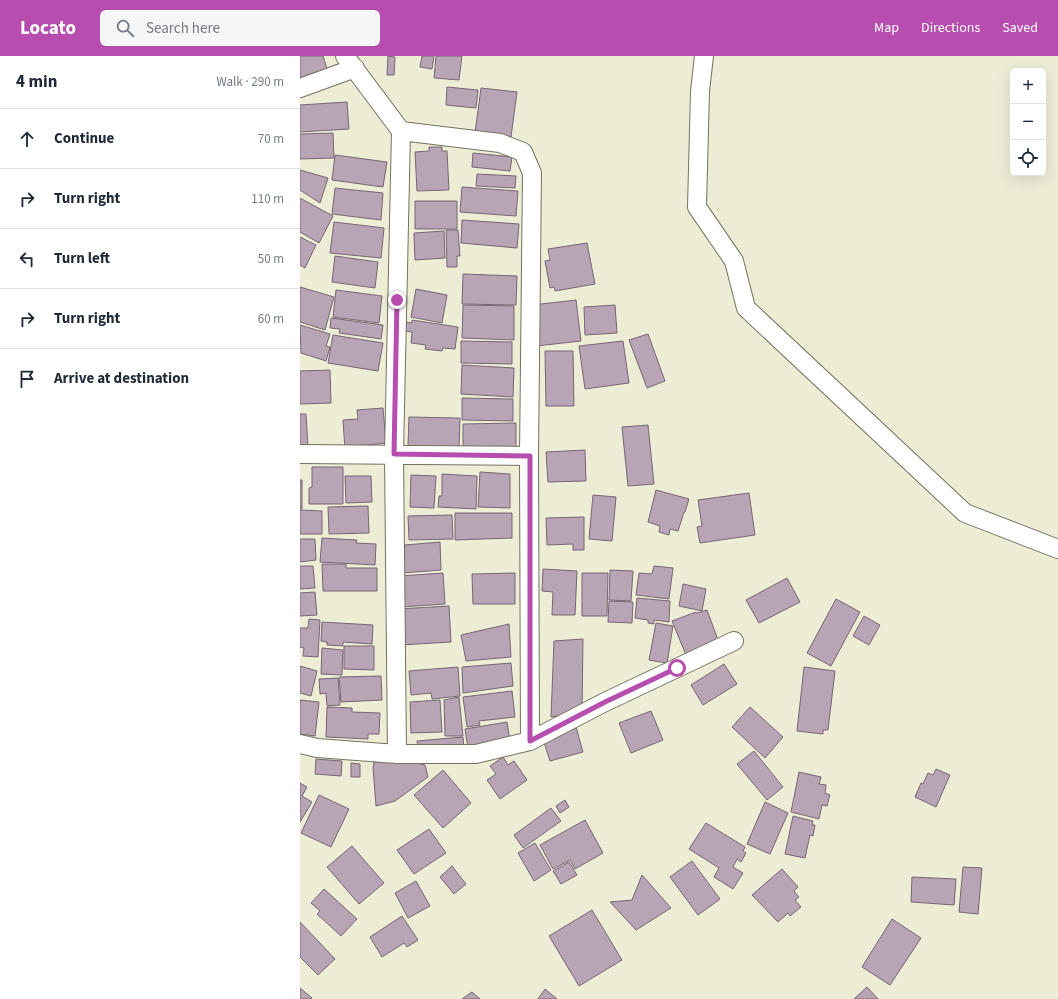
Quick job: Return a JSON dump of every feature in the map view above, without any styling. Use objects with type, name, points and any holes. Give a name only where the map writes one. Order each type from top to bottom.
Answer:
[{"type":"street","points":[[704,56],[700,92],[697,207],[734,261],[746,308],[965,513],[1058,549]]},
{"type":"street","points":[[300,88],[350,62],[401,131],[394,454],[397,754]]},
{"type":"street","points":[[401,131],[500,142],[522,152],[532,174],[530,741]]},
{"type":"street","points":[[300,454],[530,456]]},
{"type":"street","points":[[300,744],[317,748],[397,754],[476,754],[530,741],[605,702],[734,642]]},
{"type":"building","points":[[300,56],[323,56],[328,72],[300,82]]},
{"type":"building","points":[[388,56],[395,57],[394,75],[387,75]]},
{"type":"building","points":[[422,56],[434,56],[432,69],[420,67]]},
{"type":"building","points":[[436,56],[462,56],[459,80],[434,78]]},
{"type":"building","points":[[447,87],[478,90],[476,108],[446,105]]},
{"type":"building","points":[[481,88],[517,92],[511,137],[475,133]]},
{"type":"building","points":[[347,102],[349,129],[300,132],[300,105]]},
{"type":"building","points":[[333,133],[334,158],[300,159],[300,134]]},
{"type":"building","points":[[429,147],[442,147],[442,151],[447,151],[449,190],[417,191],[415,152],[429,151]]},
{"type":"building","points":[[473,153],[512,157],[510,171],[472,167]]},
{"type":"building","points":[[335,155],[387,162],[383,187],[332,180]]},
{"type":"building","points":[[300,170],[328,178],[320,203],[300,190]]},
{"type":"building","points":[[477,174],[516,176],[515,188],[476,186]]},
{"type":"building","points":[[462,187],[518,191],[516,216],[460,212]]},
{"type":"building","points":[[335,188],[383,193],[381,220],[332,214]]},
{"type":"building","points":[[300,198],[333,216],[319,243],[300,232]]},
{"type":"building","points":[[415,201],[457,201],[457,229],[415,229]]},
{"type":"building","points":[[462,220],[519,224],[517,248],[461,243]]},
{"type":"building","points":[[334,222],[384,228],[381,258],[330,253]]},
{"type":"building","points":[[446,230],[458,230],[460,256],[457,256],[457,267],[447,267]]},
{"type":"building","points":[[444,231],[445,258],[415,260],[414,233]]},
{"type":"building","points":[[300,237],[316,245],[305,268],[300,265]]},
{"type":"building","points":[[587,243],[595,284],[555,291],[554,287],[550,288],[545,261],[550,260],[548,249]]},
{"type":"building","points":[[335,256],[378,262],[375,288],[332,282]]},
{"type":"building","points":[[463,274],[517,276],[516,305],[462,304]]},
{"type":"building","points":[[300,287],[334,297],[325,330],[300,322]]},
{"type":"building","points":[[416,289],[447,295],[442,323],[411,317]]},
{"type":"building","points":[[336,290],[382,296],[379,323],[333,317]]},
{"type":"building","points":[[576,300],[581,341],[536,346],[532,305]]},
{"type":"building","points":[[463,305],[514,306],[514,340],[462,338]]},
{"type":"building","points":[[615,305],[617,333],[585,335],[584,307]]},
{"type":"building","points":[[331,318],[383,325],[381,339],[339,333],[340,329],[330,328]]},
{"type":"building","points":[[412,320],[458,327],[455,349],[443,348],[442,351],[425,349],[426,345],[411,343],[412,332],[405,331],[406,322],[412,323]]},
{"type":"building","points":[[300,325],[330,334],[326,346],[330,347],[326,361],[301,353]]},
{"type":"building","points":[[648,334],[665,381],[647,388],[629,340]]},
{"type":"building","points":[[333,335],[383,343],[378,371],[328,363]]},
{"type":"building","points":[[461,341],[512,342],[512,364],[461,363]]},
{"type":"building","points":[[623,341],[629,383],[585,389],[579,346]]},
{"type":"building","points":[[545,351],[573,351],[574,406],[546,406]]},
{"type":"building","points":[[462,365],[514,368],[513,397],[461,394]]},
{"type":"building","points":[[330,370],[331,403],[300,404],[300,371]]},
{"type":"building","points":[[462,398],[513,399],[513,421],[462,420]]},
{"type":"building","points":[[383,408],[386,443],[358,446],[345,450],[343,420],[358,419],[357,410]]},
{"type":"building","points":[[300,414],[306,414],[308,447],[300,448]]},
{"type":"building","points":[[409,417],[460,418],[459,447],[408,446]]},
{"type":"building","points":[[516,423],[516,450],[463,449],[463,424]]},
{"type":"building","points":[[648,425],[654,484],[628,486],[622,427]]},
{"type":"building","points":[[585,450],[586,481],[548,482],[546,452]]},
{"type":"building","points":[[312,467],[343,467],[343,504],[309,504],[309,488],[312,487]]},
{"type":"building","points":[[480,472],[510,474],[510,508],[478,507]]},
{"type":"building","points":[[442,474],[477,476],[476,509],[438,507],[439,496],[442,496]]},
{"type":"building","points":[[411,475],[436,476],[434,508],[410,507]]},
{"type":"building","points":[[345,476],[371,476],[372,502],[346,503]]},
{"type":"building","points":[[300,480],[302,480],[302,509],[300,509]]},
{"type":"building","points":[[656,490],[689,499],[678,531],[670,529],[669,535],[659,532],[660,526],[648,522]]},
{"type":"building","points":[[749,493],[755,535],[700,543],[697,527],[702,526],[698,500]]},
{"type":"building","points":[[593,495],[616,497],[612,541],[589,539]]},
{"type":"building","points":[[368,506],[369,533],[329,534],[328,507]]},
{"type":"building","points":[[300,510],[322,511],[322,534],[300,534]]},
{"type":"building","points":[[455,513],[512,513],[512,538],[455,540]]},
{"type":"building","points":[[452,515],[453,539],[409,540],[408,516]]},
{"type":"building","points":[[584,517],[584,550],[573,550],[573,544],[547,545],[546,518]]},
{"type":"building","points":[[322,538],[357,540],[356,543],[376,544],[375,565],[320,562]]},
{"type":"building","points":[[300,539],[315,539],[316,560],[300,562]]},
{"type":"building","points":[[440,542],[441,570],[402,573],[400,548],[405,548],[405,545]]},
{"type":"building","points":[[322,564],[346,564],[346,568],[377,568],[377,591],[323,591]]},
{"type":"building","points":[[300,566],[313,566],[315,588],[300,589]]},
{"type":"building","points":[[654,566],[673,568],[669,599],[636,595],[639,573],[652,574]]},
{"type":"building","points":[[543,569],[577,571],[575,615],[552,615],[553,592],[542,591]]},
{"type":"building","points":[[610,570],[633,571],[631,601],[609,600]]},
{"type":"building","points":[[443,573],[445,604],[401,607],[399,576]]},
{"type":"building","points":[[515,573],[515,604],[473,604],[472,574]]},
{"type":"building","points":[[582,573],[608,573],[607,616],[582,616]]},
{"type":"building","points":[[787,578],[800,602],[759,623],[746,600]]},
{"type":"building","points":[[683,584],[706,589],[702,611],[679,606]]},
{"type":"building","points":[[315,592],[317,615],[300,616],[300,593]]},
{"type":"building","points":[[637,598],[670,601],[669,622],[654,620],[654,624],[648,623],[648,620],[635,618]]},
{"type":"building","points":[[836,599],[860,612],[831,666],[807,653]]},
{"type":"building","points":[[609,601],[633,602],[632,623],[608,622]]},
{"type":"building","points":[[449,606],[451,642],[400,645],[398,609]]},
{"type":"building","points":[[707,610],[719,643],[686,655],[672,621],[696,612]]},
{"type":"building","points":[[864,616],[880,625],[869,645],[853,636]]},
{"type":"building","points":[[309,619],[320,620],[318,657],[303,656],[304,648],[300,647],[300,628],[308,628]]},
{"type":"building","points":[[322,622],[373,625],[372,644],[343,642],[343,646],[327,645],[327,642],[321,641]]},
{"type":"building","points":[[656,623],[673,626],[667,663],[649,660]]},
{"type":"building","points":[[509,624],[511,657],[466,661],[461,635]]},
{"type":"building","points":[[583,639],[582,712],[551,717],[554,641]]},
{"type":"building","points":[[344,646],[374,646],[374,670],[344,669]]},
{"type":"building","points":[[322,648],[343,650],[342,675],[321,674]]},
{"type":"building","points":[[511,663],[513,686],[463,693],[462,667]]},
{"type":"building","points":[[724,664],[737,684],[703,705],[691,685]]},
{"type":"building","points":[[300,666],[317,671],[311,696],[300,693]]},
{"type":"building","points":[[458,667],[460,696],[432,699],[431,693],[411,695],[409,671]]},
{"type":"building","points":[[804,667],[835,671],[828,730],[823,730],[823,734],[797,731]]},
{"type":"building","points":[[381,676],[382,700],[341,702],[339,677]]},
{"type":"building","points":[[338,678],[340,705],[327,706],[326,693],[320,694],[319,679]]},
{"type":"building","points":[[512,691],[515,717],[479,721],[480,725],[467,727],[463,697]]},
{"type":"building","points":[[459,697],[463,736],[445,736],[444,700]]},
{"type":"building","points":[[300,700],[319,702],[315,736],[300,734]]},
{"type":"building","points":[[440,700],[442,732],[411,733],[410,702]]},
{"type":"building","points":[[327,707],[352,708],[352,712],[380,713],[379,734],[368,734],[368,739],[326,737]]},
{"type":"building","points":[[750,707],[783,737],[765,758],[732,727]]},
{"type":"building","points":[[651,711],[663,740],[631,753],[619,723]]},
{"type":"building","points":[[507,722],[510,741],[468,748],[465,729]]},
{"type":"building","points":[[576,727],[583,752],[550,761],[542,736]]},
{"type":"building","points":[[463,737],[464,749],[419,753],[417,741]]},
{"type":"building","points":[[754,751],[783,787],[767,800],[737,764]]},
{"type":"building","points":[[503,757],[508,765],[514,761],[527,780],[500,799],[487,780],[496,774],[490,766]]},
{"type":"building","points":[[316,759],[342,761],[341,776],[315,774]]},
{"type":"building","points":[[406,760],[425,765],[428,777],[395,801],[376,806],[373,768],[374,762]]},
{"type":"building","points":[[351,763],[360,764],[360,777],[351,777]]},
{"type":"building","points":[[936,769],[950,775],[936,807],[915,797],[921,783],[923,784],[928,773],[933,775]]},
{"type":"building","points":[[443,770],[471,803],[443,828],[414,795]]},
{"type":"building","points":[[799,772],[821,777],[819,784],[826,785],[825,793],[830,795],[827,806],[822,805],[819,819],[791,812]]},
{"type":"building","points":[[300,783],[307,787],[302,796],[312,802],[300,822]]},
{"type":"building","points":[[319,795],[349,809],[331,847],[301,833]]},
{"type":"building","points":[[565,800],[569,807],[560,813],[556,806]]},
{"type":"building","points":[[765,802],[788,813],[770,854],[747,844]]},
{"type":"building","points":[[551,808],[561,821],[523,848],[514,835]]},
{"type":"building","points":[[793,816],[813,821],[812,825],[815,825],[813,836],[810,835],[805,858],[785,854]]},
{"type":"building","points":[[585,820],[603,853],[575,869],[570,860],[553,869],[540,845]]},
{"type":"building","points":[[706,823],[745,847],[743,851],[746,853],[741,862],[737,859],[733,867],[743,873],[733,889],[714,877],[719,868],[689,849]]},
{"type":"building","points":[[429,829],[446,853],[414,874],[397,850]]},
{"type":"building","points":[[535,843],[551,870],[534,881],[518,853]]},
{"type":"building","points":[[352,846],[384,883],[359,904],[327,867]]},
{"type":"building","points":[[692,861],[720,899],[698,915],[670,877]]},
{"type":"building","points":[[569,862],[577,875],[561,884],[553,871]]},
{"type":"building","points":[[452,866],[466,884],[454,894],[440,877]]},
{"type":"building","points":[[963,867],[982,868],[978,914],[959,912]]},
{"type":"building","points":[[782,869],[798,887],[794,891],[799,897],[795,900],[801,907],[790,916],[788,913],[778,922],[752,895]]},
{"type":"building","points":[[642,875],[671,908],[636,930],[610,902],[632,900]]},
{"type":"building","points":[[912,877],[956,879],[954,905],[911,902]]},
{"type":"building","points":[[416,881],[430,906],[408,918],[395,893]]},
{"type":"building","points":[[324,889],[357,919],[341,936],[317,914],[320,911],[311,903]]},
{"type":"building","points":[[592,910],[622,960],[579,986],[549,936]]},
{"type":"building","points":[[402,916],[418,940],[407,947],[404,943],[382,957],[370,937]]},
{"type":"building","points":[[892,919],[921,938],[890,985],[862,967]]},
{"type":"building","points":[[300,922],[335,959],[318,975],[300,957]]},
{"type":"building","points":[[867,987],[878,999],[854,999]]},
{"type":"building","points":[[300,988],[312,998],[300,999]]},
{"type":"building","points":[[545,989],[557,999],[538,999]]},
{"type":"building","points":[[472,992],[480,999],[462,999]]},
{"type":"route","points":[[397,300],[394,454],[530,456],[530,741],[605,702],[677,668]]}]
